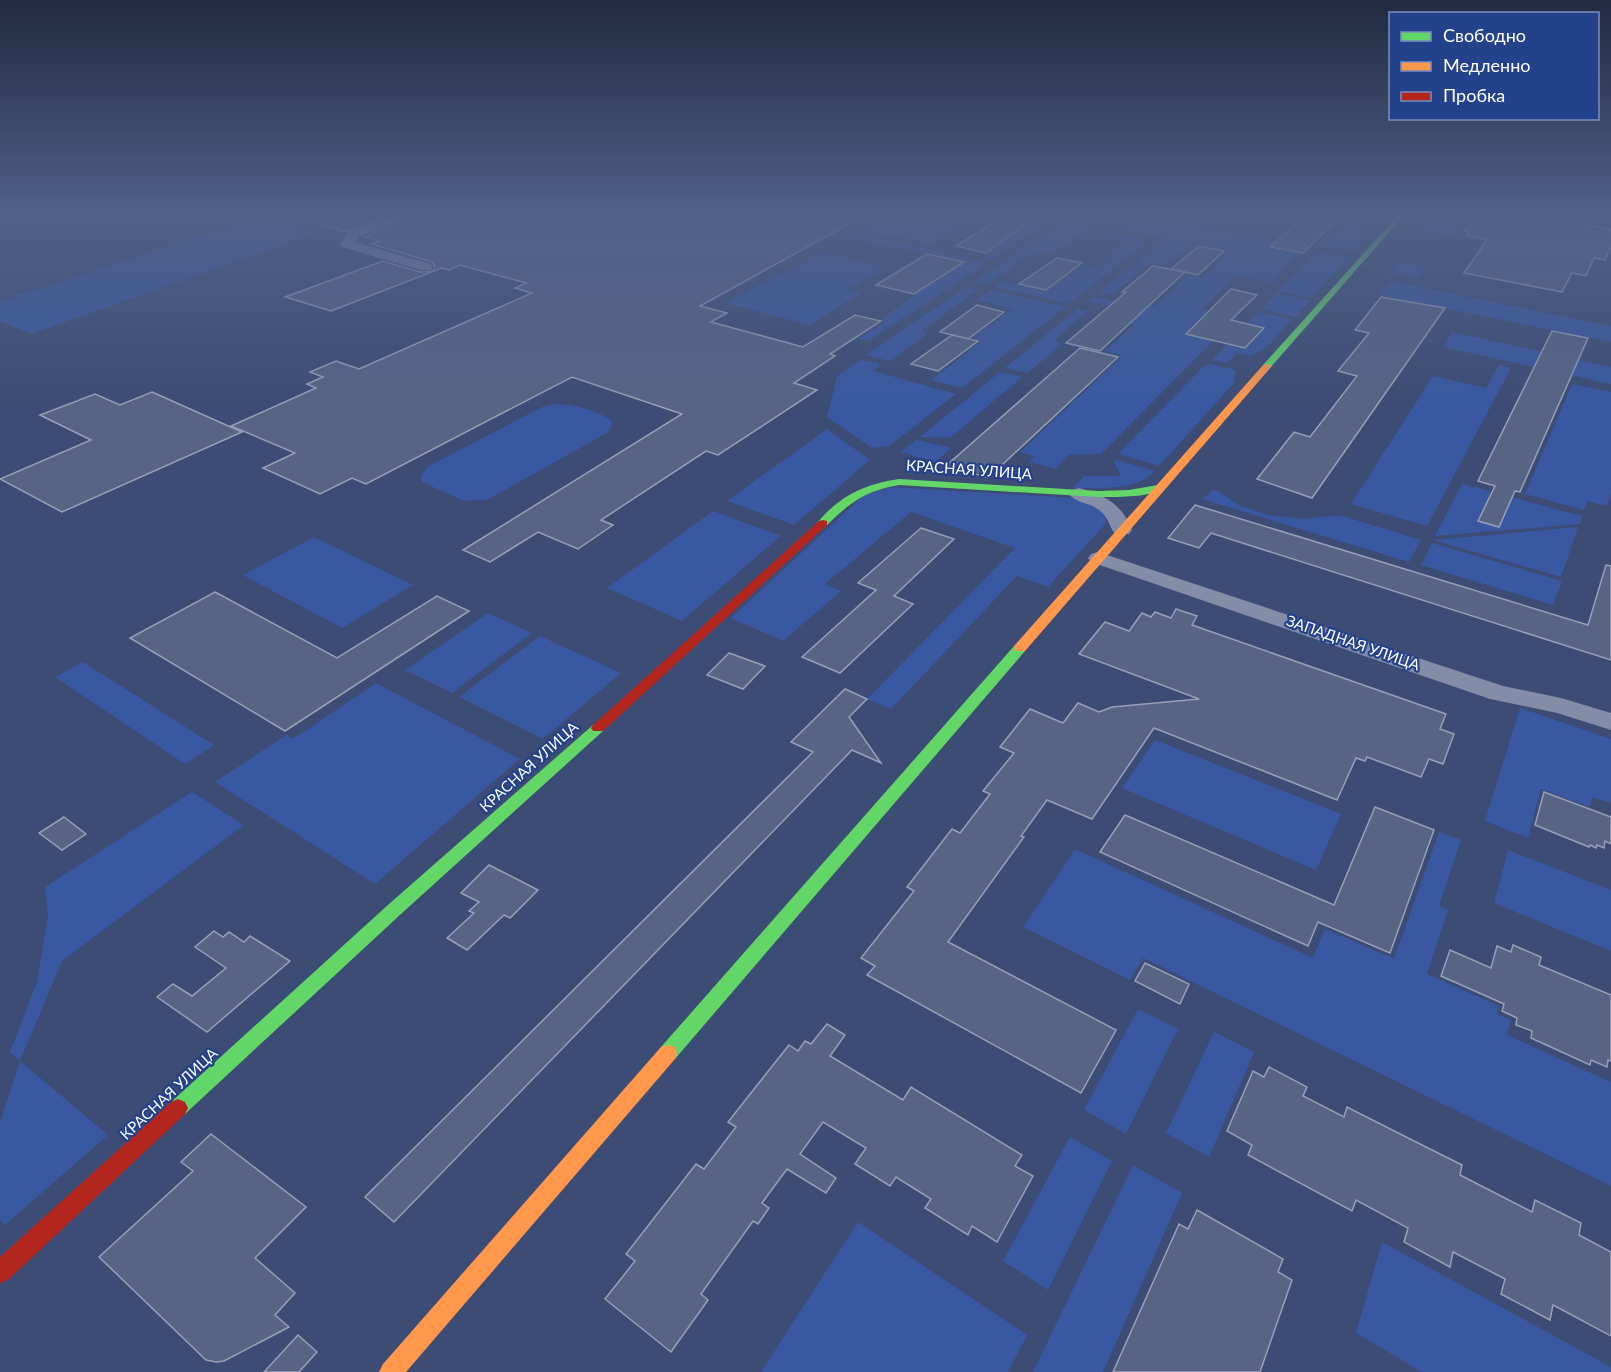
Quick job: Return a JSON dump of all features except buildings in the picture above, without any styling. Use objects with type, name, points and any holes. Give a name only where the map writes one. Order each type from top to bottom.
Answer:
[{"type":"street","points":[[391,1372],[1158,488],[1346,277]]},
{"type":"street","name":"КРАСНАЯ УЛИЦА","points":[[0,1272],[395,909],[655,677],[854,494],[871,486],[899,482],[1079,494],[1129,494],[1158,488]]},
{"type":"street","points":[[1079,494],[1101,501],[1111,508],[1122,530]]},
{"type":"street","name":"ЗАПАДНАЯ УЛИЦА","points":[[1098,558],[1499,693],[1561,706],[1611,722]]},
{"type":"shaded area","points":[[74,277],[192,277],[31,334],[0,321],[0,301]]},
{"type":"shaded area","points":[[775,277],[869,277],[849,289],[862,293],[809,325],[726,303]]},
{"type":"shaded area","points":[[943,277],[966,277],[868,341],[858,339],[884,322],[880,320],[915,295],[903,292],[925,278],[938,280]]},
{"type":"shaded area","points":[[981,277],[998,277],[988,284],[975,281]]},
{"type":"shaded area","points":[[1066,277],[1103,277],[1069,304],[995,287],[1003,281],[1047,291]]},
{"type":"shaded area","points":[[1118,277],[1133,277],[1111,295],[1099,292]]},
{"type":"shaded area","points":[[1187,277],[1235,277],[1201,309],[1237,317],[1101,454],[1069,455],[1055,469],[1029,462],[1035,456],[1020,452],[1122,356],[1105,351],[1134,325],[1122,321],[1132,312],[1088,301],[1094,297],[1155,306]]},
{"type":"shaded area","points":[[1246,277],[1277,277],[1271,283]]},
{"type":"shaded area","points":[[1292,277],[1330,277],[1311,298],[1278,291]]},
{"type":"shaded area","points":[[1390,281],[1611,326],[1611,342],[1379,295]]},
{"type":"shaded area","points":[[966,287],[979,290],[922,330],[926,335],[890,361],[866,355]]},
{"type":"shaded area","points":[[991,290],[1065,307],[962,388],[931,380],[982,341],[972,338],[1012,309],[977,300]]},
{"type":"shaded area","points":[[1276,293],[1310,301],[1295,317],[1261,309]]},
{"type":"shaded area","points":[[1078,309],[1088,311],[1055,339],[1061,345],[1027,373],[1005,368]]},
{"type":"shaded area","points":[[1258,312],[1292,319],[1267,347],[1251,356],[1237,353],[1227,363],[1212,360]]},
{"type":"shaded area","points":[[1452,332],[1611,367],[1611,384],[1443,347]]},
{"type":"shaded area","points":[[860,360],[879,363],[880,366],[873,371],[956,394],[889,446],[872,448],[827,417],[837,376]]},
{"type":"shaded area","points":[[1205,365],[1236,370],[1234,383],[1159,466],[1118,454]]},
{"type":"shaded area","points":[[1499,365],[1511,368],[1427,526],[1351,504],[1433,376],[1486,388]]},
{"type":"shaded area","points":[[1000,372],[1022,377],[950,438],[920,437]]},
{"type":"shaded area","points":[[1572,384],[1611,392],[1611,493],[1607,506],[1587,501],[1584,510],[1525,494]]},
{"type":"shaded area","points":[[556,404],[594,412],[608,418],[612,426],[607,433],[487,500],[464,501],[422,482],[421,476],[427,467],[542,407]]},
{"type":"shaded area","points":[[827,429],[870,460],[794,525],[727,501]]},
{"type":"shaded area","points":[[916,440],[951,448],[935,462],[901,452]]},
{"type":"shaded area","points":[[1117,460],[1155,471],[1147,478],[1128,485],[1073,488],[1084,476],[1121,476],[1114,462]]},
{"type":"shaded area","points":[[1462,484],[1582,516],[1580,524],[1435,536]]},
{"type":"shaded area","points":[[889,487],[1075,498],[1095,505],[1106,517],[1106,523],[1048,587],[1017,576],[891,709],[867,699],[1015,548],[911,512],[825,584],[841,591],[783,641],[731,618],[863,496]]},
{"type":"shaded area","points":[[1214,489],[1241,506],[1269,515],[1302,519],[1339,515],[1421,540],[1409,562],[1202,499]]},
{"type":"shaded area","points":[[713,511],[781,536],[682,621],[607,588]]},
{"type":"shaded area","points":[[1578,527],[1561,577],[1433,540]]},
{"type":"shaded area","points":[[314,537],[413,585],[342,628],[243,575]]},
{"type":"shaded area","points":[[1432,543],[1562,581],[1553,605],[1421,565]]},
{"type":"shaded area","points":[[488,613],[532,633],[452,693],[405,670]]},
{"type":"shaded area","points":[[540,636],[621,673],[543,739],[459,697]]},
{"type":"shaded area","points":[[83,662],[214,745],[185,764],[55,677]]},
{"type":"shaded area","points":[[376,683],[520,759],[375,884],[215,782],[286,735],[293,739]]},
{"type":"shaded area","points":[[1520,708],[1611,739],[1611,803],[1592,797],[1590,807],[1541,789],[1528,838],[1485,821]]},
{"type":"shaded area","points":[[1155,740],[1341,814],[1316,870],[1122,788]]},
{"type":"shaded area","points":[[192,792],[244,825],[62,961],[20,1061],[10,1052],[37,982],[48,917],[45,887]]},
{"type":"shaded area","points":[[1439,832],[1461,840],[1439,906],[1448,910],[1427,974],[1499,1006],[1497,1014],[1511,1020],[1507,1035],[1611,1082],[1611,1186],[1143,958],[1130,980],[1023,927],[1075,849],[1313,958],[1325,929],[1394,959]]},
{"type":"shaded area","points":[[1508,850],[1611,890],[1611,951],[1494,903]]},
{"type":"shaded area","points":[[1138,1009],[1178,1029],[1126,1134],[1084,1110]]},
{"type":"shaded area","points":[[1214,1032],[1254,1052],[1209,1157],[1166,1133]]},
{"type":"shaded area","points":[[20,1061],[108,1135],[5,1225],[0,1220],[0,1123]]},
{"type":"shaded area","points":[[1070,1137],[1112,1161],[1048,1290],[1003,1261]]},
{"type":"shaded area","points":[[1133,1165],[1182,1193],[1103,1372],[1033,1372]]},
{"type":"shaded area","points":[[858,1222],[1027,1335],[1008,1372],[761,1372]]},
{"type":"shaded area","points":[[1382,1242],[1611,1367],[1611,1372],[1422,1372],[1356,1333]]},
{"type":"traffic: fast","points":[[1267,366],[1346,277]]},
{"type":"traffic: fast","points":[[823,523],[856,494],[874,487],[899,482],[1098,494],[1129,493],[1158,488]]},
{"type":"traffic: fast","points":[[668,1053],[1020,648]]},
{"type":"traffic: fast","points":[[178,1108],[395,909],[598,728]]},
{"type":"traffic: slow","points":[[1020,648],[1267,366]]},
{"type":"traffic: slow","points":[[391,1372],[668,1053]]},
{"type":"traffic: jam","points":[[598,728],[823,523]]},
{"type":"traffic: jam","points":[[0,1272],[178,1108]]}]
